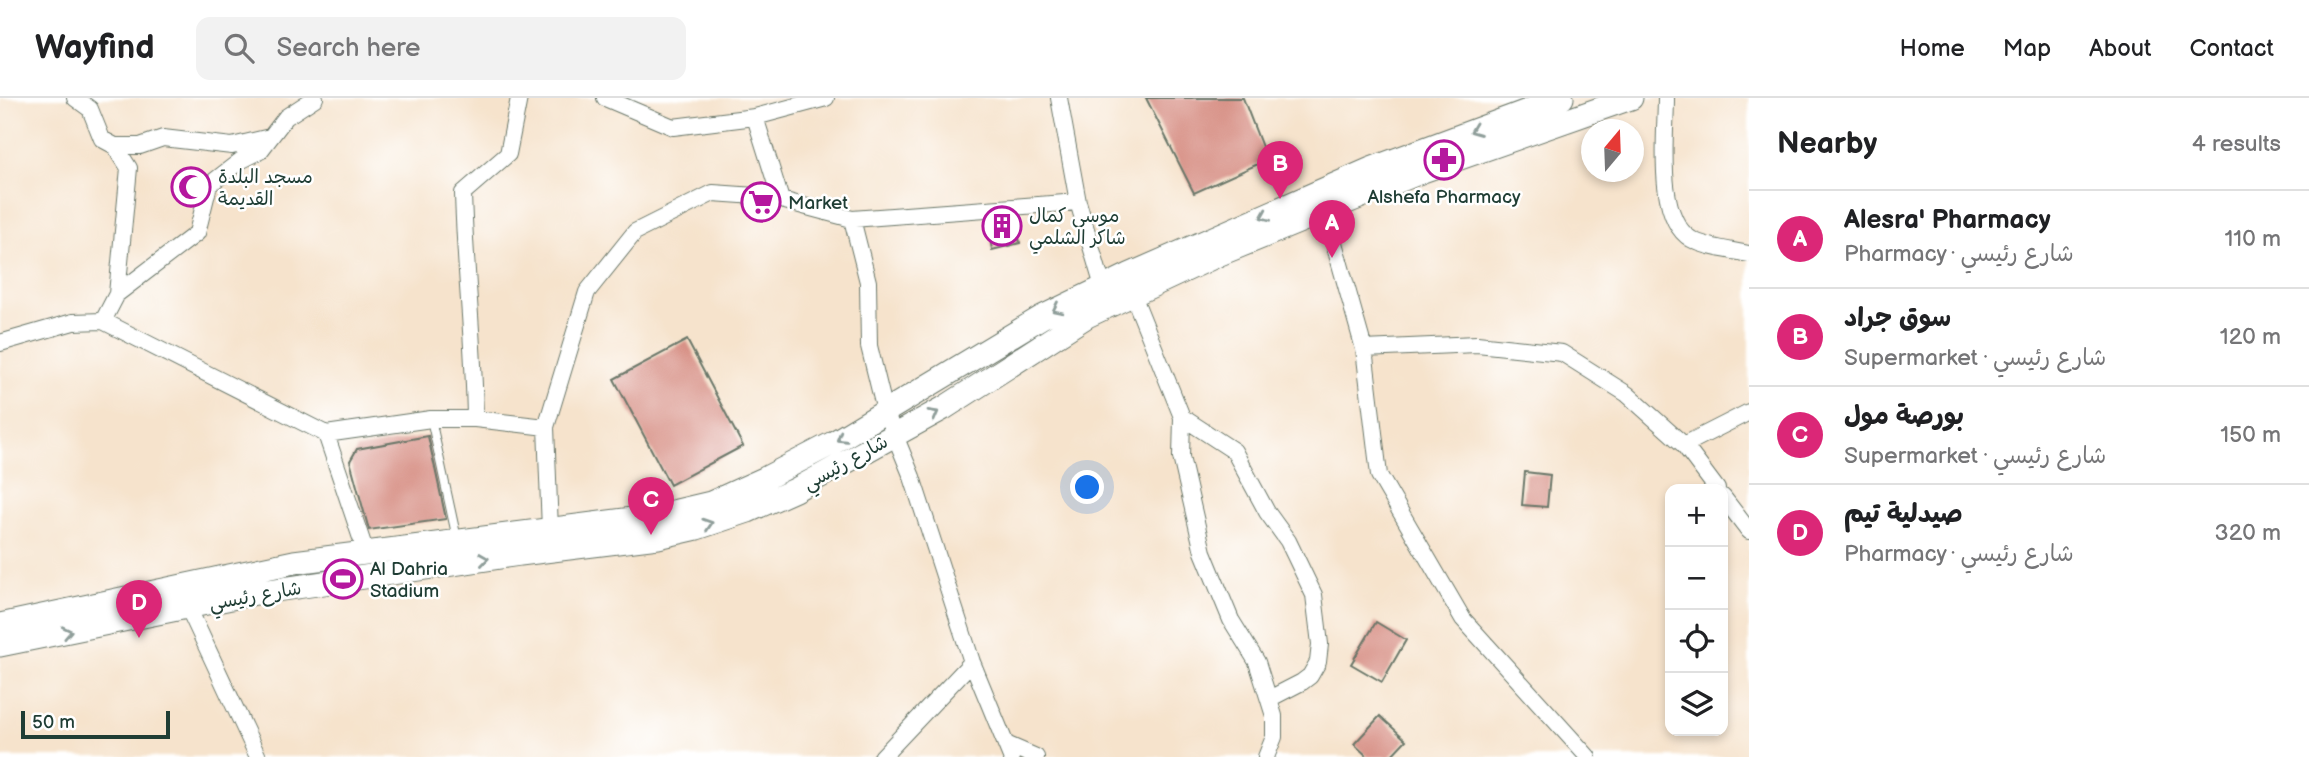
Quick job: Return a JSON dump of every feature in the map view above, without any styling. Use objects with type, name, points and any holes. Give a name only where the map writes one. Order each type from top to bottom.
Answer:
[{"type":"main road","name":"شارع رئيسي","points":[[0,625],[294,562],[457,542],[658,537],[748,512],[795,490],[944,408],[1087,316],[1220,254],[1423,171],[1562,98]]},
{"type":"main road","name":"شارع رئيسي","points":[[0,645],[256,593],[553,540],[711,503],[810,455],[1042,317],[1103,287],[1371,169],[1533,112],[1631,98]]},
{"type":"street","points":[[75,98],[90,109],[102,139],[115,146],[130,168],[117,294],[103,321]]},
{"type":"street","points":[[117,294],[197,233],[209,186],[240,161],[260,151],[286,117],[315,98]]},
{"type":"street","points":[[475,419],[474,362],[465,271],[463,193],[508,154],[519,98]]},
{"type":"street","points":[[605,98],[673,127],[755,117],[826,98]]},
{"type":"street","points":[[1059,98],[1078,202],[1103,287]]},
{"type":"street","points":[[1666,98],[1668,200],[1677,225],[1689,238],[1698,242],[1749,254]]},
{"type":"street","points":[[755,117],[781,200]]},
{"type":"street","points":[[115,146],[140,146],[163,138],[232,146],[270,137]]},
{"type":"street","points":[[553,540],[546,427],[587,292],[635,232],[713,193],[770,197],[852,219],[1078,202]]},
{"type":"street","points":[[1325,211],[1364,349],[1379,475],[1463,619],[1588,757]]},
{"type":"street","points":[[852,219],[868,282],[869,346],[885,411],[912,477],[972,662],[1008,750],[1036,757]]},
{"type":"street","points":[[1133,295],[1182,417],[1181,457],[1203,552],[1231,620],[1257,662],[1274,716],[1272,746],[1266,757]]},
{"type":"street","points":[[0,343],[73,322],[103,321],[326,434],[431,419],[475,419],[546,427]]},
{"type":"street","points":[[1364,349],[1478,344],[1562,353],[1627,394],[1684,445],[1713,484]]},
{"type":"street","points":[[1684,445],[1749,412]]},
{"type":"street","points":[[1182,417],[1234,451],[1267,512],[1288,541],[1314,595],[1320,644],[1318,662],[1302,682],[1269,699]]},
{"type":"street","points":[[326,434],[366,553]]},
{"type":"street","points":[[1728,503],[1749,531]]},
{"type":"street","points":[[196,582],[188,607],[258,757]]},
{"type":"street","points":[[893,753],[972,662]]},
{"type":"lane","points":[[431,419],[457,542]]},
{"type":"building","points":[[1146,98],[1243,98],[1267,160],[1194,193]]},
{"type":"building","name":"موسى كمال شاكر الشلمي","points":[[1015,217],[1020,243],[992,250],[987,219]]},
{"type":"building","points":[[687,340],[743,446],[670,485],[614,379]]},
{"type":"building","points":[[428,436],[446,519],[369,530],[350,461],[357,449]]},
{"type":"building","points":[[1525,472],[1550,475],[1547,507],[1522,505]]},
{"type":"building","points":[[1376,622],[1406,640],[1382,682],[1351,664]]},
{"type":"building","points":[[1380,716],[1406,740],[1390,757],[1368,757],[1354,744]]},
{"type":"place","name":"Alshefa Pharmacy","points":[[1444,160]]},
{"type":"place","name":"مسجد البلدة القديمة","points":[[191,187]]},
{"type":"place","name":"سوق جراد","points":[[1280,199]]},
{"type":"place","name":"Market","points":[[761,202]]},
{"type":"place","name":"موسى كمال شاكر الشلمي","points":[[1002,226]]},
{"type":"place","name":"Alesra' Pharmacy","points":[[1332,258]]},
{"type":"place","name":"بورصة مول","points":[[651,535]]},
{"type":"place","name":"Al Dahria Stadium","points":[[343,579]]},
{"type":"place","name":"صيدلية تيم","points":[[139,638]]}]
